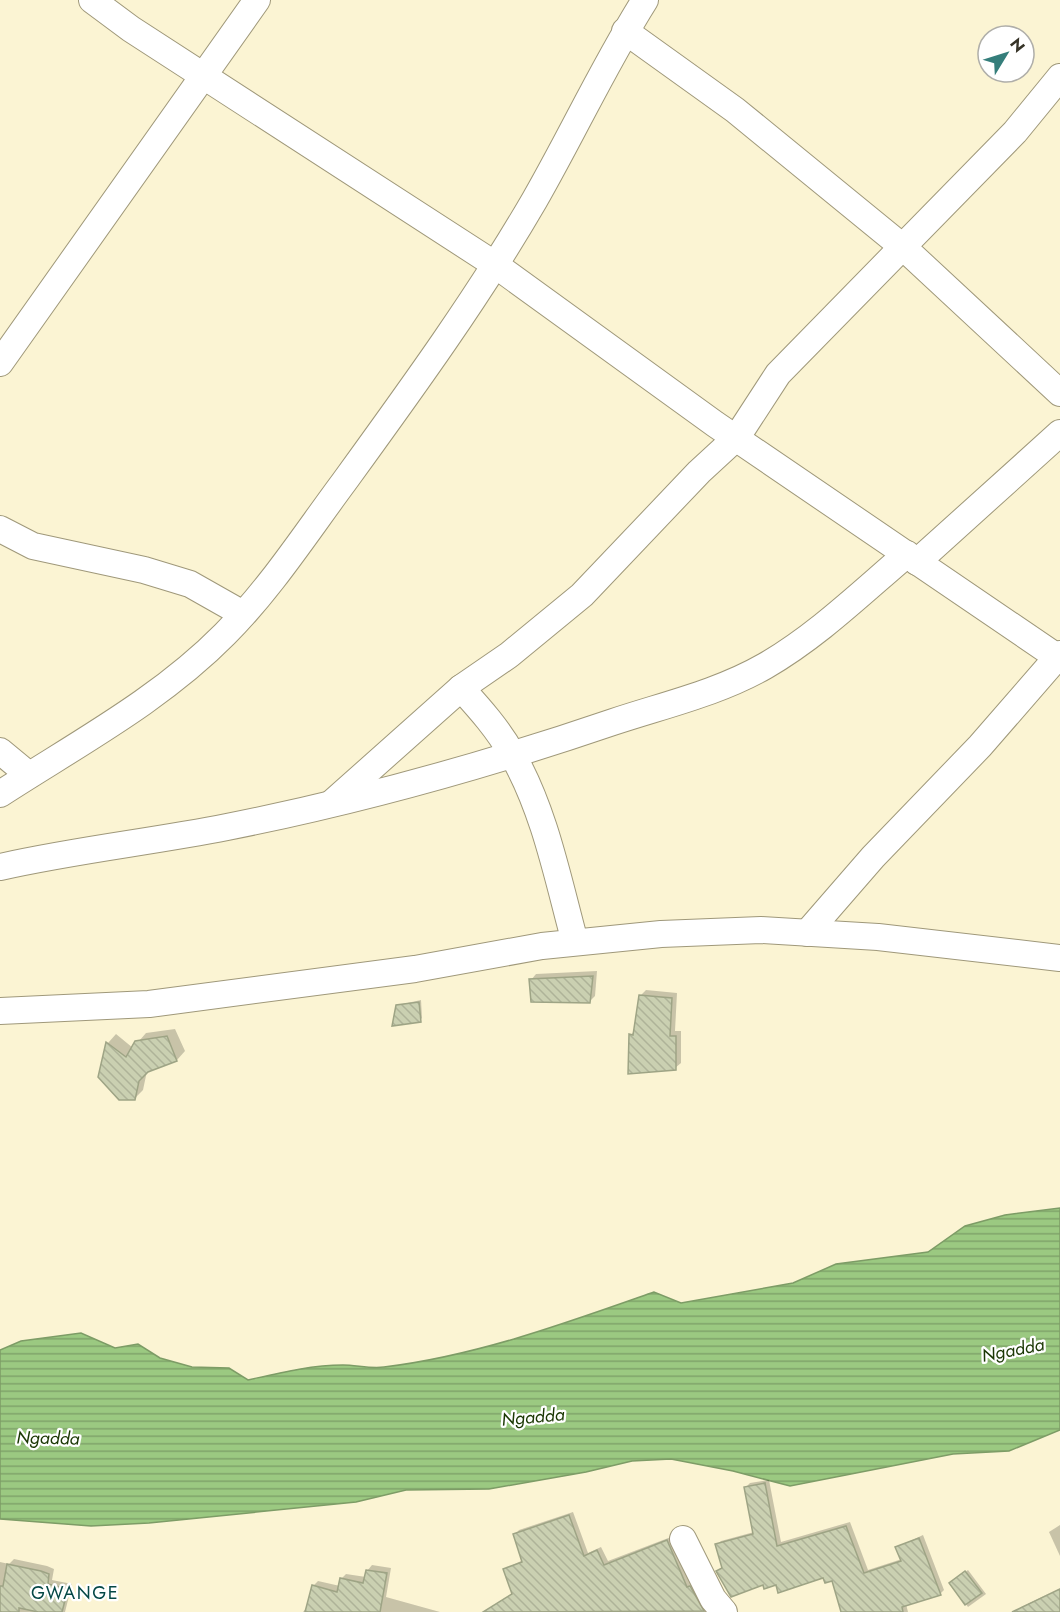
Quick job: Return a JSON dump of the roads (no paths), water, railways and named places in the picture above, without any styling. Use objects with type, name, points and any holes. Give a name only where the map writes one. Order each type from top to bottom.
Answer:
[{"type":"street","points":[[92,0],[494,264],[737,437],[1059,657],[980,746],[873,857],[807,933]]},
{"type":"street","points":[[0,363],[257,0]]},
{"type":"street","points":[[0,794],[136,707],[206,652],[243,614],[405,398],[494,264],[533,201],[625,31],[645,0]]},
{"type":"street","points":[[625,31],[735,110],[904,248],[1060,393]]},
{"type":"street","points":[[333,802],[461,688],[509,655],[582,595],[699,472],[737,437],[778,374],[904,248],[1015,132],[1060,77]]},
{"type":"street","points":[[0,867],[55,855],[227,827],[333,802],[380,794],[513,755],[697,696],[763,667],[806,640],[912,558],[1060,433]]},
{"type":"street","points":[[0,529],[33,546],[144,570],[190,584],[243,614]]},
{"type":"street","points":[[461,688],[490,721],[513,755],[544,828],[575,942]]},
{"type":"street","points":[[0,751],[28,775]]},
{"type":"street","points":[[0,1011],[161,1003],[415,969],[542,946],[661,934],[761,930],[878,937],[1060,958]]},
{"type":"street","points":[[683,1539],[712,1599],[724,1612]]},
{"type":"water","name":"Ngadda","points":[[1060,1208],[1060,1430],[1009,1451],[953,1454],[790,1486],[733,1471],[671,1459],[632,1461],[586,1472],[489,1489],[406,1490],[356,1502],[149,1523],[91,1526],[0,1519],[0,1350],[21,1341],[81,1333],[115,1348],[138,1344],[160,1358],[192,1367],[229,1368],[248,1380],[319,1366],[384,1367],[487,1347],[654,1292],[681,1303],[793,1283],[836,1264],[928,1252],[965,1226],[1005,1215]]},
{"type":"district","name":"GWANGE","points":[[75,1593]]}]
